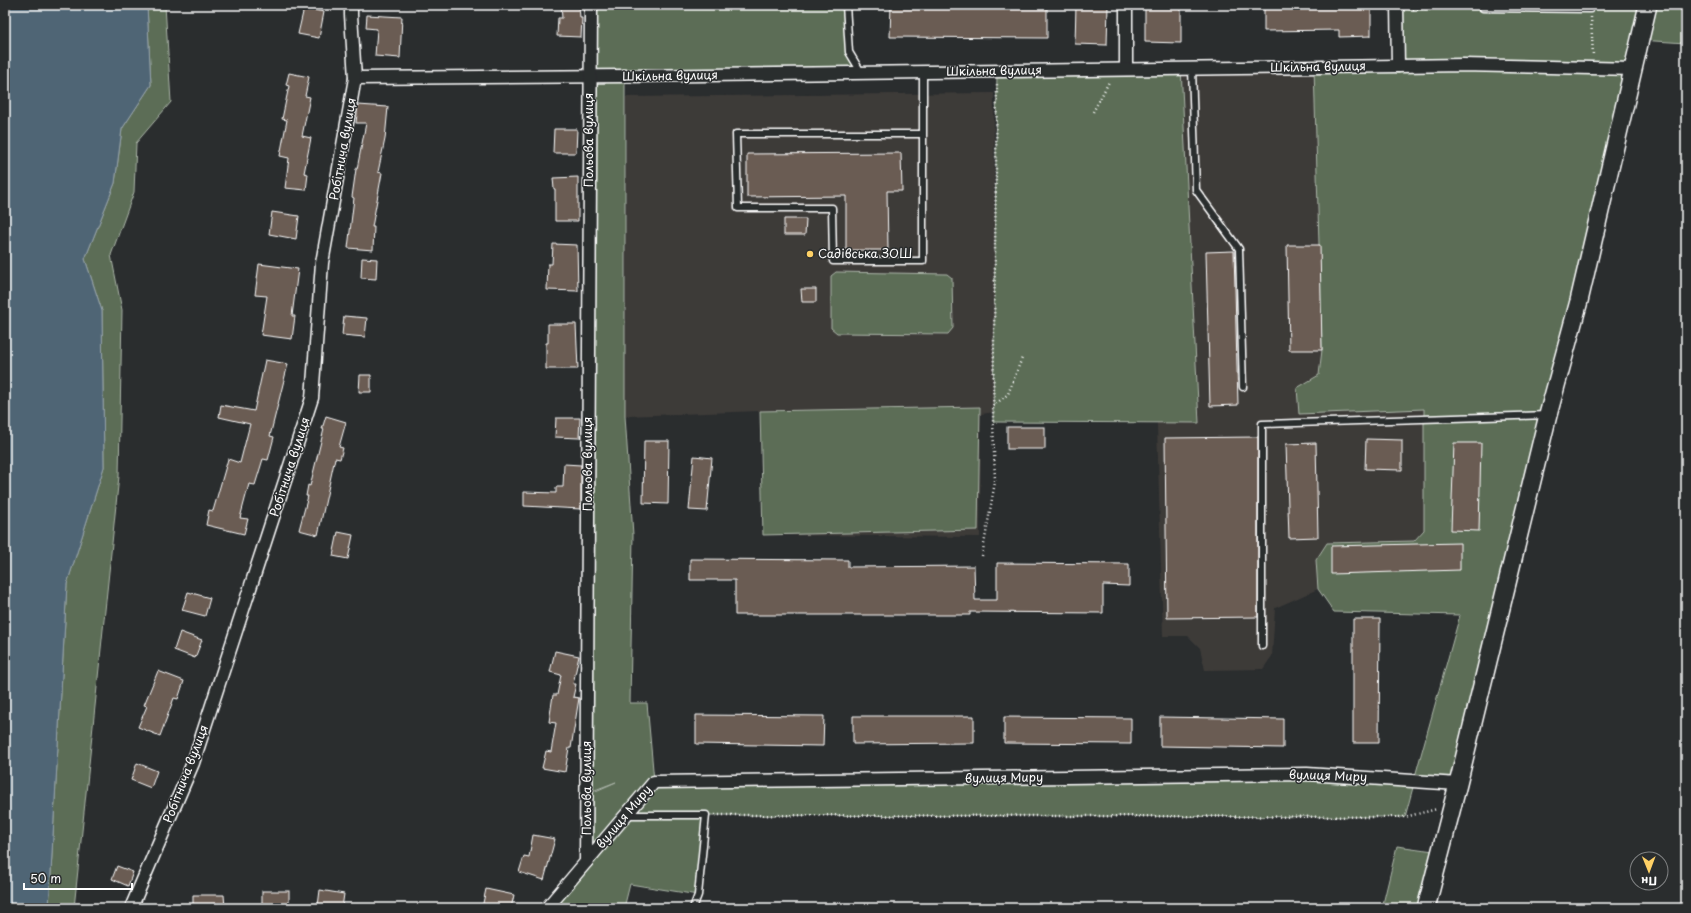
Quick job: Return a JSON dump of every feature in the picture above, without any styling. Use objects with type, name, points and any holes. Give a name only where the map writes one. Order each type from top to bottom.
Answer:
[{"type":"street","name":"Робітнича вулиця","points":[[131,908],[193,763],[312,398],[322,263],[355,78],[351,15],[352,5]]},
{"type":"street","name":"Польова вулиця","points":[[586,862],[589,76],[591,5]]},
{"type":"street","points":[[1121,69],[1126,5]]},
{"type":"street","points":[[1426,908],[1453,806],[1548,415],[1579,301],[1648,5]]},
{"type":"street","points":[[1397,7],[1398,66]]},
{"type":"street","name":"Шкільна вулиця","points":[[355,78],[1398,66],[1594,67],[1633,69]]},
{"type":"street","name":"вулиця Миру","points":[[586,862],[654,782],[1307,774],[1458,784]]},
{"type":"street","points":[[548,908],[586,862]]},
{"type":"lane","points":[[846,5],[849,52],[861,72]]},
{"type":"lane","points":[[1483,7],[1590,7]]},
{"type":"lane","points":[[1192,68],[1196,190],[1239,249],[1243,387]]},
{"type":"lane","points":[[922,134],[736,134],[738,208],[832,208],[833,261],[923,261],[923,72]]},
{"type":"lane","points":[[1262,646],[1262,424],[1548,415]]},
{"type":"lane","points":[[626,815],[706,815],[698,895],[693,908]]},
{"type":"path","points":[[1397,7],[1483,7]]},
{"type":"path","points":[[1590,7],[1594,67]]},
{"type":"path","points":[[1093,112],[1121,69]]},
{"type":"path","points":[[982,556],[995,482],[993,406],[997,71]]},
{"type":"path","points":[[993,406],[1008,394],[1022,358]]},
{"type":"path","points":[[706,815],[1405,817],[1453,806]]},
{"type":"shaded area","points":[[1314,67],[1322,350],[1319,375],[1299,414],[1424,409],[1424,530],[1414,541],[1327,543],[1316,560],[1318,589],[1275,608],[1272,656],[1263,669],[1205,670],[1200,648],[1188,636],[1163,636],[1157,423],[1198,423],[1181,68]]},
{"type":"shaded area","name":"Садівська ЗОШ","points":[[994,93],[995,412],[981,414],[980,537],[763,535],[760,411],[625,416],[626,97]]},
{"type":"green space","points":[[147,5],[165,5],[171,102],[136,143],[134,192],[111,255],[122,310],[119,476],[74,908],[49,908],[67,584],[104,467],[102,311],[85,259],[115,183],[122,129],[151,85]]},
{"type":"green space","points":[[593,5],[846,5],[849,52],[861,72],[625,77],[625,416],[633,535],[630,703],[647,703],[654,781],[1307,774],[1414,780],[1460,615],[1334,612],[1318,589],[1316,560],[1327,543],[1414,541],[1424,530],[1424,409],[1299,414],[1297,388],[1319,375],[1322,350],[1314,67],[1398,66],[1397,5],[1686,5],[1686,43],[1639,40],[1458,784],[1415,780],[1405,817],[706,815],[698,895],[630,884],[624,908],[550,908],[586,862],[589,794],[616,782],[587,793]]},
{"type":"green space","points":[[1181,68],[1199,423],[993,422],[997,71]]},
{"type":"green space","points":[[836,272],[947,274],[952,278],[953,328],[948,334],[837,333],[831,328],[831,276]]},
{"type":"green space","points":[[980,407],[978,530],[763,535],[760,411]]},
{"type":"green space","points":[[1397,846],[1441,852],[1426,908],[1382,908]]},
{"type":"water","points":[[5,5],[147,5],[151,85],[122,129],[115,183],[85,259],[102,311],[104,467],[67,584],[49,908],[5,908]]},
{"type":"building","points":[[561,5],[579,5],[580,18],[582,18],[581,37],[557,36],[558,18],[562,18]]},
{"type":"building","points":[[891,5],[1047,5],[1047,38],[890,37]]},
{"type":"building","points":[[1076,5],[1108,5],[1107,45],[1075,44]]},
{"type":"building","points":[[1145,5],[1181,5],[1181,43],[1145,42]]},
{"type":"building","points":[[1264,5],[1371,5],[1371,36],[1339,37],[1339,30],[1264,31]]},
{"type":"building","points":[[304,8],[324,12],[319,38],[298,34]]},
{"type":"building","points":[[367,15],[402,17],[400,58],[375,56],[377,29],[366,28]]},
{"type":"building","points":[[289,73],[309,77],[305,96],[310,97],[302,136],[311,138],[304,173],[308,174],[306,190],[285,188],[289,158],[280,156],[287,120],[282,119],[289,86],[286,85]]},
{"type":"building","points":[[358,105],[388,107],[385,139],[378,172],[382,173],[372,227],[374,227],[373,250],[348,248],[356,169],[366,123],[356,123]]},
{"type":"building","points":[[554,129],[577,129],[576,153],[553,153]]},
{"type":"building","points":[[901,153],[902,191],[887,191],[888,250],[846,250],[846,196],[747,197],[747,154]]},
{"type":"building","points":[[578,177],[578,221],[555,221],[555,189],[553,178]]},
{"type":"building","points":[[272,212],[299,216],[296,239],[269,234]]},
{"type":"building","points":[[784,219],[806,219],[805,235],[784,235]]},
{"type":"building","points":[[553,244],[577,245],[578,291],[547,290],[548,264],[552,264]]},
{"type":"building","points":[[1287,245],[1320,245],[1322,350],[1289,350]]},
{"type":"building","points":[[1234,251],[1238,405],[1210,406],[1206,252]]},
{"type":"building","points":[[362,258],[377,259],[376,279],[361,278]]},
{"type":"building","points":[[259,264],[298,269],[292,316],[295,316],[292,339],[261,335],[267,296],[255,295]]},
{"type":"building","points":[[801,289],[816,289],[816,302],[802,302]]},
{"type":"building","points":[[344,316],[367,318],[365,337],[342,335]]},
{"type":"building","points":[[548,324],[576,324],[578,369],[546,369]]},
{"type":"building","points":[[265,360],[288,364],[270,436],[274,437],[268,460],[263,459],[255,485],[249,484],[240,518],[248,519],[244,534],[206,525],[209,510],[213,511],[228,459],[240,463],[250,424],[219,417],[221,405],[254,411]]},
{"type":"building","points":[[360,375],[371,375],[371,392],[359,392]]},
{"type":"building","points":[[326,416],[346,422],[339,447],[343,448],[340,459],[335,458],[318,535],[299,530],[308,496],[306,496],[308,485],[310,486]]},
{"type":"building","points":[[556,418],[580,418],[579,438],[555,437]]},
{"type":"building","points":[[1007,427],[1045,427],[1045,449],[1007,449]]},
{"type":"building","points":[[1258,437],[1258,617],[1167,618],[1165,438]]},
{"type":"building","points":[[1366,439],[1402,440],[1402,470],[1365,469]]},
{"type":"building","points":[[644,441],[669,441],[668,504],[643,503]]},
{"type":"building","points":[[1316,443],[1318,537],[1289,538],[1286,444]]},
{"type":"building","points":[[1454,443],[1481,443],[1479,531],[1451,530]]},
{"type":"building","points":[[694,456],[712,458],[707,511],[689,510]]},
{"type":"building","points":[[564,464],[581,465],[581,509],[524,506],[524,492],[556,493],[556,487],[563,487]]},
{"type":"building","points":[[338,532],[353,535],[348,559],[333,556]]},
{"type":"building","points":[[1460,543],[1460,570],[1331,574],[1331,546]]},
{"type":"building","points":[[690,559],[848,560],[848,567],[974,566],[975,600],[997,600],[997,563],[1129,564],[1129,586],[1103,585],[1103,613],[970,612],[970,615],[735,615],[735,580],[690,580]]},
{"type":"building","points":[[188,592],[210,598],[205,616],[182,610]]},
{"type":"building","points":[[1353,619],[1380,619],[1379,743],[1353,743]]},
{"type":"building","points":[[180,632],[202,640],[195,658],[174,650]]},
{"type":"building","points":[[555,651],[579,656],[573,684],[576,684],[573,697],[579,698],[571,748],[569,748],[565,772],[542,768],[546,751],[551,752],[556,723],[549,722],[553,695],[557,695],[561,675],[550,672]]},
{"type":"building","points":[[158,671],[184,681],[178,699],[174,698],[160,736],[138,727],[147,706],[144,705]]},
{"type":"building","points":[[696,715],[824,716],[823,746],[696,744]]},
{"type":"building","points":[[853,716],[974,716],[974,743],[853,744]]},
{"type":"building","points":[[1004,717],[1131,718],[1131,744],[1004,743]]},
{"type":"building","points":[[1160,717],[1283,719],[1283,748],[1160,746]]},
{"type":"building","points":[[137,763],[157,771],[151,788],[131,780]]},
{"type":"building","points":[[533,835],[555,839],[544,880],[519,872],[524,856],[529,857]]},
{"type":"building","points":[[117,866],[133,872],[128,886],[112,879]]},
{"type":"building","points":[[486,889],[514,895],[511,908],[482,908]]},
{"type":"building","points":[[320,890],[344,894],[342,908],[318,906]]},
{"type":"building","points":[[262,891],[289,891],[289,908],[262,908]]},
{"type":"building","points":[[193,895],[224,895],[225,908],[193,908]]},
{"type":"place","name":"Садівська ЗОШ","points":[[810,254]]}]
